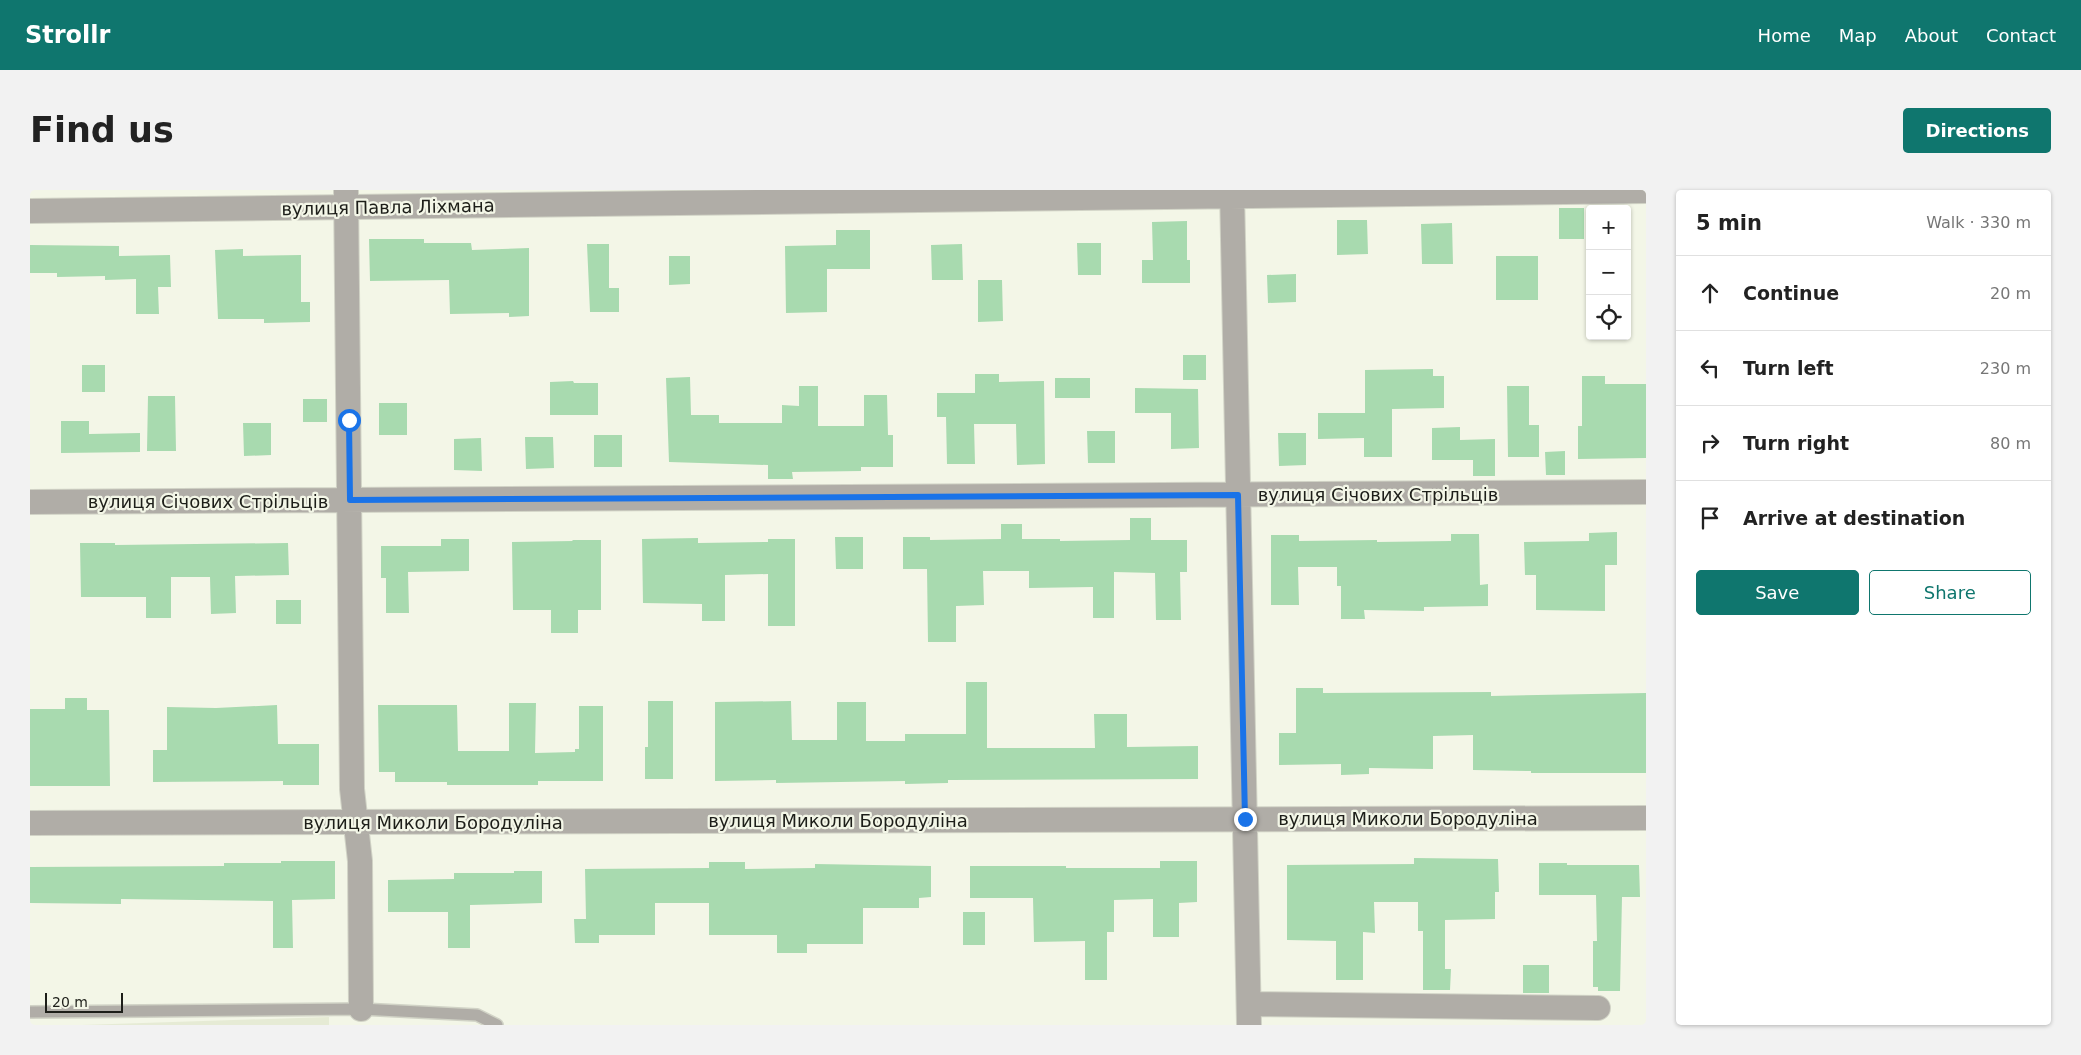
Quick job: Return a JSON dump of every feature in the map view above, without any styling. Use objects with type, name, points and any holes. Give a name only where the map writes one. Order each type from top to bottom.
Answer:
[{"type":"street","name":"вулиця Павла Ліхмана","points":[[30,211],[346,199],[1646,191]]},
{"type":"street","points":[[1232,193],[1249,1014],[1598,1008]]},
{"type":"street","points":[[346,199],[352,789],[354,822],[360,861],[361,1009]]},
{"type":"street","name":"вулиця Січових Стрільців","points":[[30,502],[1646,492]]},
{"type":"street","name":"вулиця Миколи Бородуліна","points":[[30,823],[1646,818]]},
{"type":"lane","points":[[30,1012],[361,1009],[477,1015],[497,1025]]},
{"type":"shaded area","points":[[329,1017],[329,1025],[82,1025]]},
{"type":"building","points":[[1559,208],[1584,208],[1584,239],[1559,239]]},
{"type":"building","points":[[1337,220],[1367,220],[1368,254],[1337,255]]},
{"type":"building","points":[[1187,221],[1187,260],[1190,260],[1190,283],[1142,283],[1142,260],[1153,260],[1152,222]]},
{"type":"building","points":[[1452,223],[1453,264],[1422,264],[1421,224]]},
{"type":"building","points":[[836,230],[870,230],[870,269],[827,269],[827,312],[786,313],[785,246],[836,245]]},
{"type":"building","points":[[369,239],[424,239],[424,243],[471,243],[472,250],[529,248],[529,316],[509,317],[509,313],[450,314],[449,280],[370,281]]},
{"type":"building","points":[[1077,243],[1101,243],[1101,275],[1078,275]]},
{"type":"building","points":[[587,244],[609,244],[609,288],[619,288],[619,312],[590,312]]},
{"type":"building","points":[[962,244],[963,280],[932,280],[931,245]]},
{"type":"building","points":[[30,245],[119,246],[119,256],[170,255],[171,287],[158,287],[159,314],[136,314],[136,279],[105,280],[105,276],[57,277],[57,273],[30,273]]},
{"type":"building","points":[[243,249],[243,256],[301,255],[301,302],[310,302],[310,322],[264,323],[264,319],[218,319],[215,250]]},
{"type":"building","points":[[669,256],[690,256],[690,284],[669,285]]},
{"type":"building","points":[[1496,256],[1538,256],[1538,300],[1496,300]]},
{"type":"building","points":[[1296,274],[1296,302],[1268,303],[1267,275]]},
{"type":"building","points":[[978,280],[1002,280],[1003,321],[978,322]]},
{"type":"building","points":[[1183,355],[1206,355],[1206,380],[1183,380]]},
{"type":"building","points":[[82,365],[105,365],[105,392],[82,392]]},
{"type":"building","points":[[1433,369],[1433,376],[1444,376],[1444,408],[1392,409],[1392,457],[1364,457],[1364,438],[1318,439],[1318,413],[1365,413],[1365,370]]},
{"type":"building","points":[[975,374],[999,374],[999,382],[1044,381],[1045,464],[1017,465],[1016,424],[974,424],[975,464],[947,464],[946,417],[937,417],[937,393],[975,393]]},
{"type":"building","points":[[1582,376],[1605,376],[1605,384],[1646,384],[1646,458],[1578,459],[1578,426],[1582,426]]},
{"type":"building","points":[[690,377],[691,415],[719,415],[719,423],[782,423],[782,405],[799,406],[799,386],[818,386],[818,426],[864,426],[864,395],[887,395],[888,435],[893,435],[893,467],[861,467],[861,471],[792,472],[793,479],[768,479],[768,465],[669,462],[666,378]]},
{"type":"building","points":[[1055,378],[1090,378],[1090,398],[1055,398]]},
{"type":"building","points":[[573,381],[574,383],[598,383],[598,415],[550,415],[550,382]]},
{"type":"building","points":[[1507,386],[1529,386],[1529,425],[1539,425],[1539,457],[1508,457]]},
{"type":"building","points":[[1135,388],[1198,389],[1199,448],[1171,449],[1171,413],[1135,413]]},
{"type":"building","points":[[148,396],[175,396],[176,451],[147,451]]},
{"type":"building","points":[[303,399],[327,399],[327,422],[303,422]]},
{"type":"building","points":[[379,403],[407,403],[407,435],[379,435]]},
{"type":"building","points":[[61,421],[89,421],[89,434],[140,433],[140,452],[61,453]]},
{"type":"building","points":[[243,423],[271,423],[271,455],[244,456]]},
{"type":"building","points":[[1460,427],[1460,440],[1495,439],[1495,476],[1473,476],[1473,460],[1432,460],[1432,428]]},
{"type":"building","points":[[1087,431],[1115,431],[1115,463],[1088,463]]},
{"type":"building","points":[[1278,433],[1306,433],[1306,465],[1279,466]]},
{"type":"building","points":[[594,435],[622,435],[622,467],[594,467]]},
{"type":"building","points":[[525,437],[553,437],[554,468],[526,469]]},
{"type":"building","points":[[481,438],[482,471],[454,470],[454,439]]},
{"type":"building","points":[[1565,451],[1565,475],[1546,475],[1545,452]]},
{"type":"building","points":[[1130,518],[1151,518],[1151,540],[1187,540],[1187,572],[1180,572],[1181,620],[1156,620],[1155,573],[1114,572],[1114,618],[1093,618],[1093,587],[1029,588],[1029,571],[983,571],[984,605],[956,606],[956,642],[928,642],[927,569],[903,569],[903,537],[930,537],[930,540],[1001,539],[1001,524],[1022,524],[1022,539],[1060,539],[1060,541],[1130,540]]},
{"type":"building","points":[[1617,532],[1617,565],[1605,565],[1605,611],[1536,610],[1536,575],[1525,575],[1524,542],[1589,541],[1589,533]]},
{"type":"building","points":[[1451,534],[1479,534],[1480,585],[1488,584],[1488,606],[1424,607],[1424,611],[1364,610],[1365,619],[1341,619],[1341,586],[1337,586],[1337,567],[1298,567],[1299,605],[1271,605],[1271,535],[1299,535],[1299,541],[1377,540],[1377,542],[1451,541]]},
{"type":"building","points":[[835,537],[863,537],[863,569],[836,569]]},
{"type":"building","points":[[698,538],[698,543],[768,542],[768,539],[795,539],[795,626],[768,626],[768,574],[725,575],[725,621],[702,621],[702,604],[643,603],[642,539]]},
{"type":"building","points":[[441,539],[469,539],[469,571],[408,572],[409,613],[386,613],[386,578],[381,578],[381,546],[441,546]]},
{"type":"building","points":[[601,540],[601,610],[578,610],[578,633],[551,633],[551,610],[513,610],[512,542]]},
{"type":"building","points":[[80,543],[115,543],[115,545],[288,543],[289,575],[235,576],[236,613],[211,614],[210,577],[171,577],[171,618],[146,618],[146,597],[81,597]]},
{"type":"building","points":[[276,600],[301,600],[301,624],[276,624]]},
{"type":"building","points":[[966,682],[987,682],[987,748],[1095,748],[1094,714],[1127,714],[1127,747],[1198,746],[1198,779],[948,780],[948,783],[905,784],[905,781],[776,783],[776,780],[715,781],[715,702],[791,701],[792,740],[837,740],[837,702],[866,702],[866,741],[905,741],[905,734],[966,734]]},
{"type":"building","points":[[1296,688],[1323,688],[1323,693],[1491,692],[1491,696],[1646,693],[1646,773],[1531,773],[1531,771],[1473,770],[1473,735],[1433,736],[1433,769],[1369,768],[1369,774],[1341,775],[1341,764],[1279,765],[1279,733],[1296,733]]},
{"type":"building","points":[[65,698],[87,698],[87,710],[109,710],[110,786],[30,786],[30,709],[65,709]]},
{"type":"building","points":[[648,701],[673,701],[673,779],[645,779],[645,747],[648,747]]},
{"type":"building","points":[[509,703],[536,703],[535,753],[575,752],[575,749],[579,749],[579,706],[603,706],[603,781],[538,781],[538,785],[447,785],[447,782],[395,782],[395,772],[379,772],[378,705],[457,705],[458,751],[509,751]]},
{"type":"building","points":[[277,705],[278,744],[319,744],[319,785],[283,785],[283,781],[153,782],[153,750],[167,750],[167,707],[216,708]]},
{"type":"building","points":[[1414,858],[1498,859],[1499,892],[1495,892],[1495,919],[1445,920],[1445,969],[1451,969],[1450,990],[1423,990],[1423,931],[1418,931],[1418,902],[1374,902],[1375,933],[1363,932],[1363,980],[1336,980],[1336,941],[1287,940],[1287,865],[1414,864]]},
{"type":"building","points":[[281,861],[335,861],[335,899],[292,900],[293,948],[273,948],[273,901],[121,899],[121,904],[30,903],[30,867],[224,866],[224,863],[281,863]]},
{"type":"building","points":[[1160,861],[1197,861],[1197,902],[1179,903],[1179,937],[1153,937],[1153,899],[1114,900],[1114,932],[1107,932],[1107,980],[1085,980],[1085,941],[1034,942],[1033,898],[970,898],[970,866],[1160,868]]},
{"type":"building","points":[[709,862],[745,862],[745,869],[815,868],[815,864],[931,866],[931,897],[919,898],[919,908],[863,908],[863,944],[807,944],[807,953],[777,953],[777,935],[709,935],[709,903],[655,903],[655,935],[599,935],[599,943],[575,943],[574,919],[586,919],[585,869],[709,868]]},
{"type":"building","points":[[1539,863],[1639,865],[1640,897],[1622,897],[1620,991],[1598,991],[1598,987],[1593,987],[1593,941],[1597,941],[1596,895],[1539,895]]},
{"type":"building","points":[[514,871],[542,871],[542,903],[470,905],[470,948],[448,948],[448,912],[388,912],[388,880],[454,879],[454,873],[514,873]]},
{"type":"building","points":[[963,912],[985,912],[985,945],[963,945]]},
{"type":"building","points":[[1523,965],[1549,965],[1549,993],[1523,993]]},
{"type":"route","points":[[349,420],[350,500],[1238,495],[1245,819]]}]
